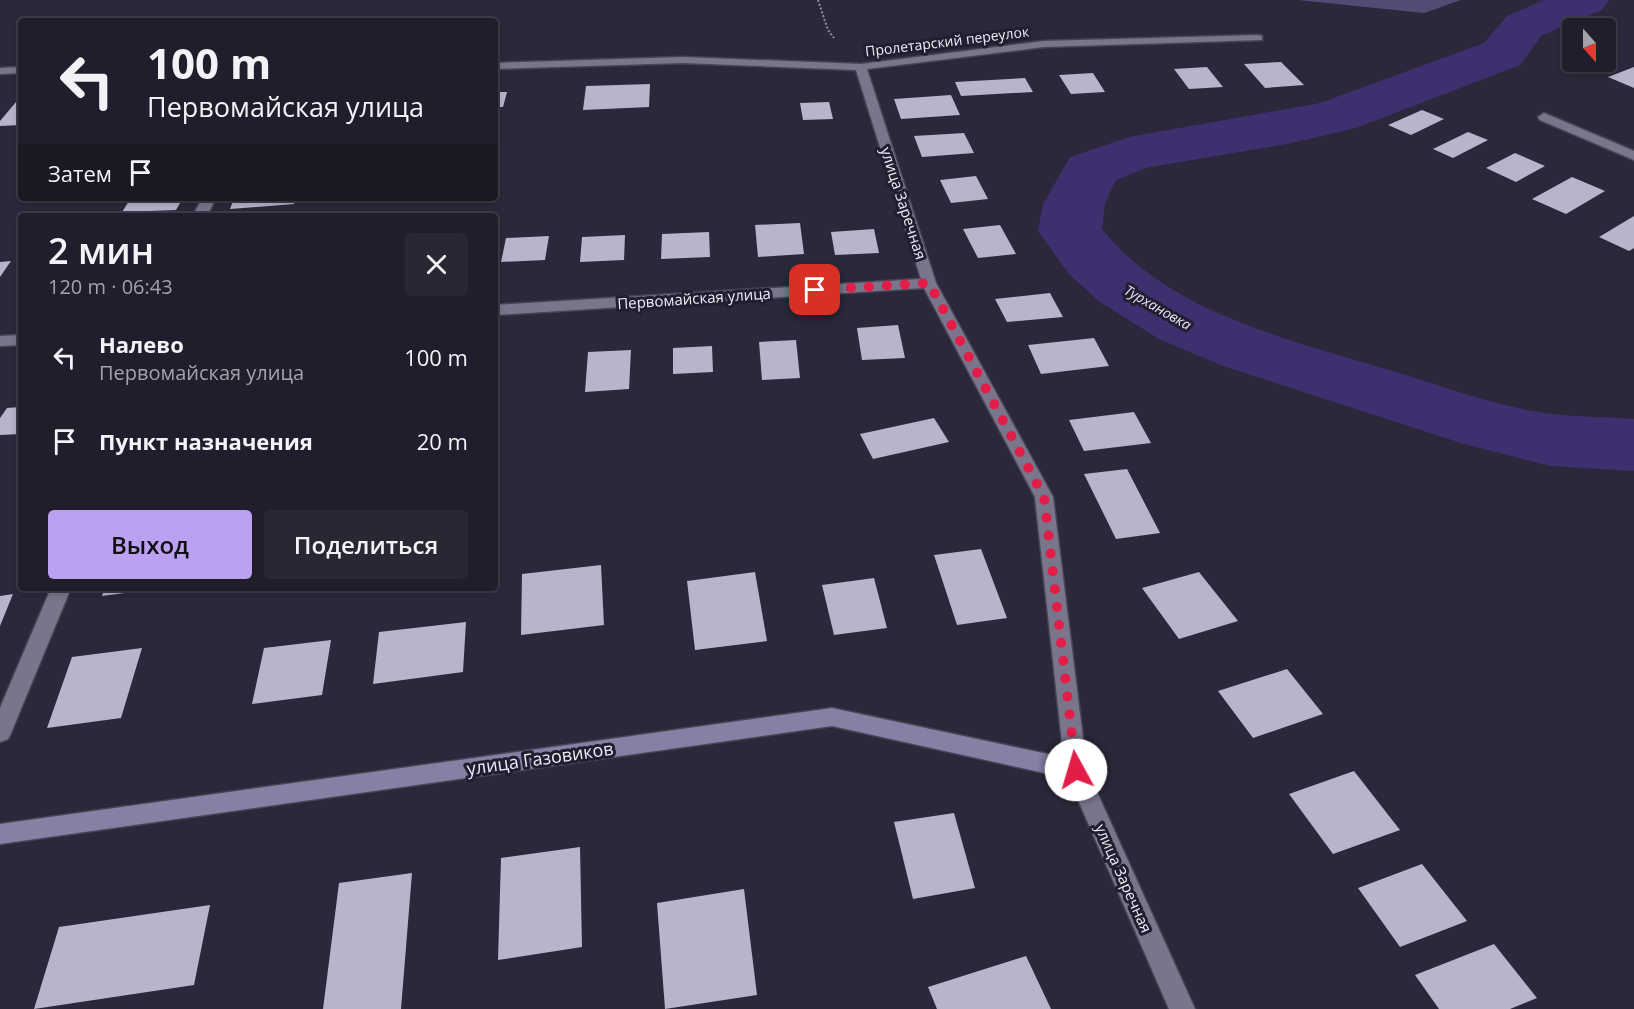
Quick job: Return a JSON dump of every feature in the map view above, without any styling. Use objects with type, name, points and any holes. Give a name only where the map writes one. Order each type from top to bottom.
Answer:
[{"type":"main road","name":"улица Газовиков","points":[[0,834],[832,717],[1076,770]]},
{"type":"street","name":"Пролетарский переулок","points":[[498,66],[683,60],[861,67],[957,53],[1044,44],[1258,38]]},
{"type":"street","name":"улица Заречная","points":[[861,67],[929,283],[1044,497],[1076,770],[1182,1009]]},
{"type":"street","points":[[0,71],[18,70]]},
{"type":"street","points":[[1544,117],[1634,156]]},
{"type":"street","name":"Первомайская улица","points":[[498,310],[929,283]]},
{"type":"street","points":[[0,341],[18,340]]},
{"type":"street","points":[[0,733],[60,591]]},
{"type":"shaded area","points":[[1298,0],[1461,0],[1424,13]]},
{"type":"building","points":[[1281,62],[1304,85],[1265,88],[1244,64]]},
{"type":"building","points":[[1207,67],[1223,87],[1189,89],[1174,69]]},
{"type":"building","points":[[1634,67],[1634,88],[1608,77]]},
{"type":"building","points":[[1093,73],[1105,92],[1071,94],[1059,75]]},
{"type":"building","points":[[1025,78],[1033,92],[961,96],[955,82]]},
{"type":"building","points":[[650,84],[649,107],[583,110],[586,86]]},
{"type":"building","points":[[498,92],[507,92],[503,107],[498,107]]},
{"type":"building","points":[[951,95],[960,115],[901,119],[894,99]]},
{"type":"building","points":[[18,102],[18,125],[0,126],[0,121]]},
{"type":"building","points":[[829,102],[833,119],[803,120],[800,103]]},
{"type":"building","points":[[1422,110],[1444,119],[1411,135],[1388,125]]},
{"type":"building","points":[[1468,132],[1488,140],[1453,158],[1433,149]]},
{"type":"building","points":[[964,133],[974,153],[922,157],[914,136]]},
{"type":"building","points":[[1515,153],[1545,166],[1516,182],[1486,168]]},
{"type":"building","points":[[976,176],[988,199],[951,203],[940,180]]},
{"type":"building","points":[[1572,177],[1605,191],[1566,214],[1532,199]]},
{"type":"building","points":[[129,201],[181,201],[176,210],[122,212]]},
{"type":"building","points":[[233,201],[295,201],[294,204],[230,209]]},
{"type":"building","points":[[1634,216],[1634,248],[1629,251],[1599,237]]},
{"type":"building","points":[[800,223],[804,254],[758,257],[755,225]]},
{"type":"building","points":[[1000,225],[1016,254],[978,258],[963,229]]},
{"type":"building","points":[[874,229],[879,253],[835,255],[831,232]]},
{"type":"building","points":[[709,232],[710,257],[661,259],[662,234]]},
{"type":"building","points":[[625,235],[624,260],[580,262],[582,237]]},
{"type":"building","points":[[549,236],[545,260],[501,262],[506,238]]},
{"type":"building","points":[[11,261],[0,277],[0,262]]},
{"type":"building","points":[[1050,293],[1063,317],[1007,322],[995,299]]},
{"type":"building","points":[[898,325],[905,358],[862,360],[857,328]]},
{"type":"building","points":[[1094,338],[1109,366],[1041,374],[1028,345]]},
{"type":"building","points":[[796,340],[800,378],[762,380],[759,342]]},
{"type":"building","points":[[712,346],[713,372],[673,374],[673,348]]},
{"type":"building","points":[[631,350],[629,389],[585,392],[588,352]]},
{"type":"building","points":[[18,407],[18,434],[0,435],[0,418],[7,408]]},
{"type":"building","points":[[1134,412],[1151,443],[1084,451],[1069,420]]},
{"type":"building","points":[[934,418],[949,442],[873,459],[860,434]]},
{"type":"building","points":[[1127,469],[1160,533],[1116,539],[1084,474]]},
{"type":"building","points":[[981,549],[1007,618],[957,625],[934,555]]},
{"type":"building","points":[[601,565],[604,625],[521,635],[522,574]]},
{"type":"building","points":[[755,572],[767,641],[695,650],[687,581]]},
{"type":"building","points":[[1199,572],[1238,621],[1179,639],[1142,588]]},
{"type":"building","points":[[874,578],[887,628],[834,635],[822,585]]},
{"type":"building","points":[[104,591],[141,591],[102,596]]},
{"type":"building","points":[[13,594],[0,626],[0,596]]},
{"type":"building","points":[[466,622],[463,672],[373,684],[379,632]]},
{"type":"building","points":[[331,640],[322,695],[252,704],[264,648]]},
{"type":"building","points":[[142,648],[121,718],[47,728],[72,657]]},
{"type":"building","points":[[1287,669],[1323,714],[1253,738],[1218,691]]},
{"type":"building","points":[[1354,771],[1400,830],[1333,854],[1289,794]]},
{"type":"building","points":[[954,813],[975,888],[913,899],[894,822]]},
{"type":"building","points":[[580,847],[582,947],[498,960],[501,858]]},
{"type":"building","points":[[1422,864],[1467,921],[1400,947],[1358,888]]},
{"type":"building","points":[[412,873],[401,1009],[323,1009],[339,883]]},
{"type":"building","points":[[744,889],[757,995],[665,1009],[657,903]]},
{"type":"building","points":[[210,905],[194,985],[34,1009],[59,927]]},
{"type":"building","points":[[1494,944],[1537,998],[1510,1009],[1439,1009],[1415,975]]},
{"type":"building","points":[[1026,956],[1051,1009],[937,1009],[928,987]]},
{"type":"waterway","name":"Турхановка","points":[[1585,0],[1524,26],[1502,54],[1336,116],[1287,127],[1129,154],[1091,170],[1074,204],[1070,231],[1092,260],[1124,288],[1184,324],[1248,350],[1464,419],[1551,440],[1634,445]]},
{"type":"route","points":[[815,290],[929,283],[1044,497],[1076,770]]}]
